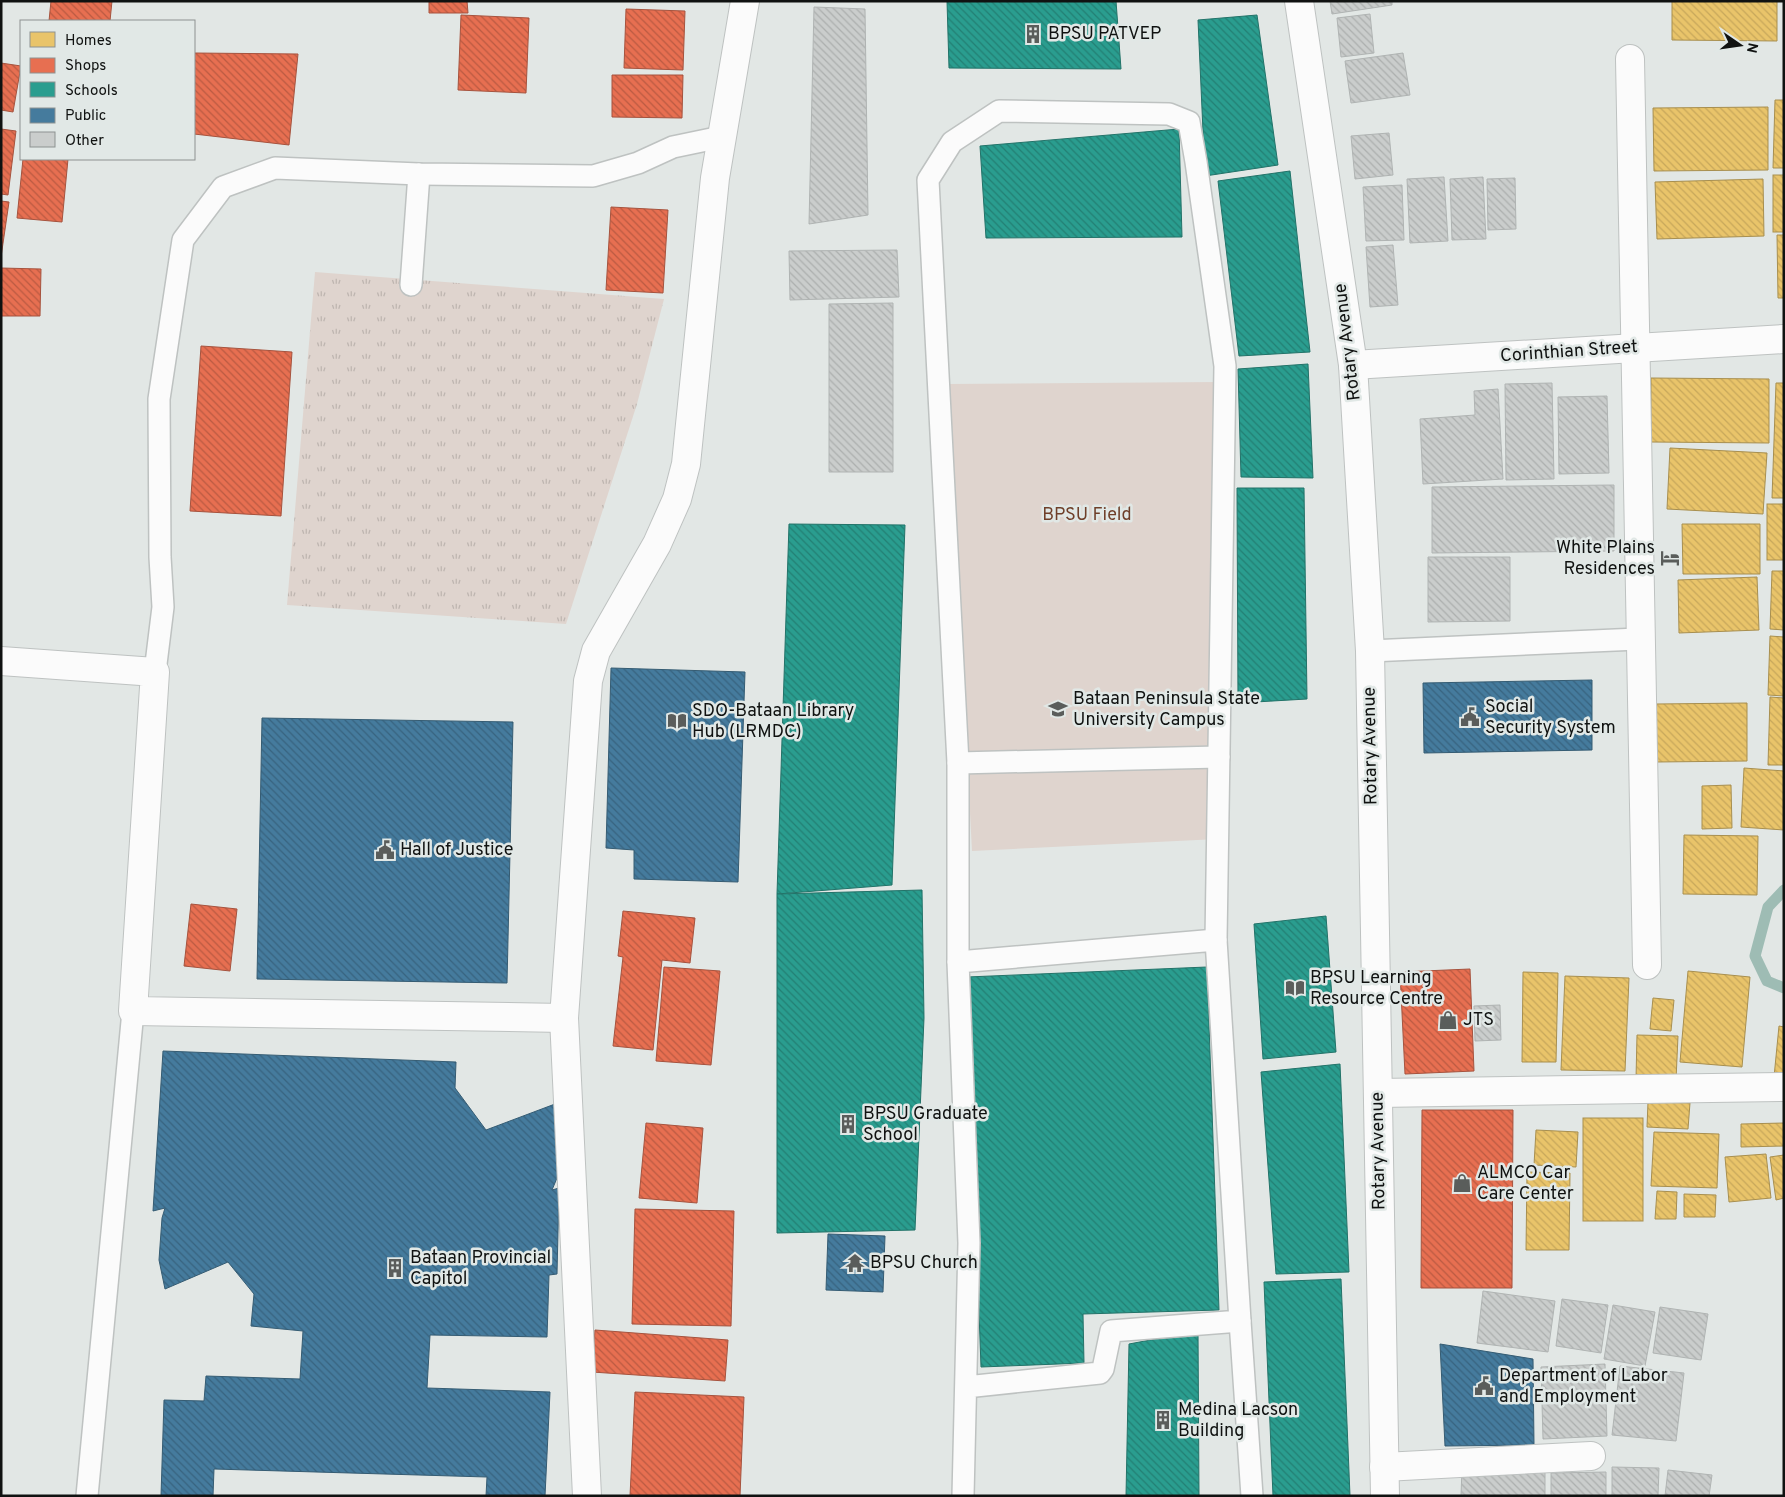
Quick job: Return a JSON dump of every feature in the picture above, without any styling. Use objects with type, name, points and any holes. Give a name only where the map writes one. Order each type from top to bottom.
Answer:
[{"type":"street","points":[[587,1496],[564,1018],[588,682],[596,651],[657,544],[678,499],[686,464],[721,137],[745,1]]},
{"type":"street","name":"Rotary Avenue","points":[[1299,1],[1354,365],[1370,651],[1385,1496]]},
{"type":"street","points":[[1630,59],[1632,348],[1638,639],[1648,965]]},
{"type":"street","name":"Corinthian Street","points":[[1354,365],[1784,339]]},
{"type":"street","points":[[1,661],[155,672],[133,1011],[564,1018]]},
{"type":"street","points":[[1378,1093],[1784,1086]]},
{"type":"street","points":[[1384,1467],[1591,1456]]},
{"type":"lane","points":[[963,1496],[969,1243],[958,962],[958,763],[928,180],[952,142],[999,111],[1169,114],[1189,122],[1224,366],[1216,940],[1252,1496]]},
{"type":"lane","points":[[155,672],[163,607],[160,558],[160,399],[183,240],[222,187],[275,168],[419,174],[593,176],[638,163],[673,147],[721,137]]},
{"type":"lane","points":[[411,285],[419,174]]},
{"type":"lane","points":[[1370,651],[1638,639]]},
{"type":"lane","points":[[958,763],[1220,757]]},
{"type":"lane","points":[[958,962],[1216,940]]},
{"type":"lane","points":[[87,1496],[133,1011]]},
{"type":"lane","points":[[966,1387],[1100,1373],[1103,1369],[1111,1331],[1240,1321]]},
{"type":"green space","points":[[315,272],[664,299],[637,404],[566,624],[287,605]]},
{"type":"green space","name":"BPSU Field","points":[[1219,382],[1218,839],[972,851],[948,384]]},
{"type":"building: Homes","points":[[1672,1],[1777,1],[1777,41],[1672,40]]},
{"type":"building: Homes","points":[[1775,100],[1784,100],[1784,168],[1773,168]]},
{"type":"building: Homes","points":[[1768,107],[1768,170],[1654,171],[1653,108]]},
{"type":"building: Homes","points":[[1773,175],[1784,175],[1784,232],[1773,232]]},
{"type":"building: Homes","points":[[1763,179],[1764,236],[1657,239],[1655,182]]},
{"type":"building: Homes","points":[[1777,235],[1784,235],[1784,298],[1778,298]]},
{"type":"building: Homes","points":[[1651,378],[1769,379],[1769,443],[1651,442]]},
{"type":"building: Homes","points":[[1776,383],[1784,383],[1784,498],[1772,498]]},
{"type":"building: Homes","points":[[1670,448],[1767,453],[1763,514],[1667,509]]},
{"type":"building: Homes","points":[[1767,504],[1784,504],[1784,560],[1767,560]]},
{"type":"building: Homes","points":[[1682,524],[1760,524],[1760,574],[1683,574]]},
{"type":"building: Homes","points":[[1772,571],[1784,571],[1784,630],[1770,629]]},
{"type":"building: Homes","points":[[1757,577],[1759,630],[1679,633],[1678,580]]},
{"type":"building: Homes","points":[[1770,636],[1784,637],[1784,696],[1768,695]]},
{"type":"building: Homes","points":[[1770,697],[1784,698],[1784,765],[1768,765]]},
{"type":"building: Homes","points":[[1747,703],[1747,761],[1657,762],[1656,704]]},
{"type":"building: Homes","points":[[1744,768],[1784,771],[1784,830],[1741,827]]},
{"type":"building: Homes","points":[[1731,785],[1732,828],[1702,829],[1702,786]]},
{"type":"building: Homes","points":[[1684,835],[1758,836],[1757,895],[1683,894]]},
{"type":"building: Homes","points":[[1688,971],[1750,977],[1742,1067],[1680,1062]]},
{"type":"building: Homes","points":[[1523,972],[1558,973],[1556,1062],[1522,1062]]},
{"type":"building: Homes","points":[[1565,976],[1629,978],[1625,1071],[1561,1070]]},
{"type":"building: Homes","points":[[1653,998],[1674,1000],[1671,1031],[1650,1029]]},
{"type":"building: Homes","points":[[1779,1026],[1784,1027],[1784,1078],[1774,1077]]},
{"type":"building: Homes","points":[[1637,1035],[1678,1036],[1676,1080],[1636,1079]]},
{"type":"building: Homes","points":[[1648,1102],[1690,1103],[1688,1129],[1647,1127]]},
{"type":"building: Homes","points":[[1583,1118],[1643,1118],[1643,1221],[1583,1221]]},
{"type":"building: Homes","points":[[1784,1123],[1784,1146],[1741,1147],[1741,1124]]},
{"type":"building: Homes","points":[[1536,1130],[1578,1132],[1576,1167],[1534,1165]]},
{"type":"building: Homes","points":[[1654,1132],[1719,1134],[1717,1188],[1651,1186]]},
{"type":"building: Homes","points":[[1766,1154],[1771,1198],[1729,1202],[1725,1157]]},
{"type":"building: Homes","points":[[1784,1155],[1784,1198],[1776,1200],[1770,1157]]},
{"type":"building: Homes","points":[[1527,1172],[1570,1173],[1569,1250],[1526,1250]]},
{"type":"building: Homes","points":[[1657,1191],[1677,1192],[1676,1219],[1655,1219]]},
{"type":"building: Homes","points":[[1684,1194],[1716,1195],[1715,1217],[1684,1217]]},
{"type":"building: Shops","points":[[51,1],[112,1],[110,20],[49,20]]},
{"type":"building: Shops","points":[[429,1],[467,1],[468,13],[429,13]]},
{"type":"building: Shops","points":[[626,9],[685,11],[683,70],[624,68]]},
{"type":"building: Shops","points":[[461,15],[529,18],[526,93],[458,90]]},
{"type":"building: Shops","points":[[195,53],[298,54],[289,145],[195,134]]},
{"type":"building: Shops","points":[[1,63],[20,66],[13,112],[1,110]]},
{"type":"building: Shops","points":[[612,75],[683,75],[682,118],[612,117]]},
{"type":"building: Shops","points":[[1,129],[16,131],[8,195],[1,194]]},
{"type":"building: Shops","points":[[23,160],[68,160],[62,222],[17,218]]},
{"type":"building: Shops","points":[[1,201],[9,202],[1,257]]},
{"type":"building: Shops","points":[[611,207],[668,210],[663,293],[606,290]]},
{"type":"building: Shops","points":[[1,268],[41,269],[40,316],[1,316]]},
{"type":"building: Shops","points":[[201,346],[292,352],[281,516],[190,511]]},
{"type":"building: Shops","points":[[191,904],[237,909],[230,971],[184,966]]},
{"type":"building: Shops","points":[[623,911],[695,918],[690,963],[662,960],[653,1050],[613,1046],[623,957],[618,956]]},
{"type":"building: Shops","points":[[664,967],[720,971],[711,1065],[656,1061]]},
{"type":"building: Shops","points":[[1470,969],[1474,1071],[1405,1074],[1400,972]]},
{"type":"building: Shops","points":[[1422,1110],[1513,1110],[1512,1288],[1421,1288]]},
{"type":"building: Shops","points":[[646,1123],[703,1128],[697,1203],[639,1198]]},
{"type":"building: Shops","points":[[635,1209],[734,1211],[731,1326],[632,1324]]},
{"type":"building: Shops","points":[[595,1330],[728,1340],[725,1381],[592,1372]]},
{"type":"building: Shops","points":[[635,1392],[744,1397],[740,1496],[630,1496]]},
{"type":"building: Schools","name":"BPSU PATVEP","points":[[947,1],[1116,1],[1121,69],[949,68]]},
{"type":"building: Schools","points":[[1257,15],[1278,165],[1205,176],[1198,20]]},
{"type":"building: Schools","points":[[1179,129],[1182,237],[986,238],[980,146]]},
{"type":"building: Schools","points":[[1290,171],[1310,352],[1239,356],[1218,181]]},
{"type":"building: Schools","points":[[1308,364],[1313,478],[1241,477],[1238,369]]},
{"type":"building: Schools","points":[[1237,488],[1304,488],[1307,699],[1238,703]]},
{"type":"building: Schools","points":[[789,524],[905,525],[892,885],[777,894]]},
{"type":"building: Schools","name":"BPSU Graduate School","points":[[922,890],[924,1018],[915,1230],[777,1233],[777,894]]},
{"type":"building: Schools","name":"BPSU Learning Resource Centre","points":[[1326,916],[1336,1052],[1263,1059],[1254,924]]},
{"type":"building: Schools","points":[[1207,967],[1219,1310],[1083,1314],[1084,1363],[981,1367],[967,977]]},
{"type":"building: Schools","points":[[1340,1064],[1349,1272],[1276,1274],[1261,1072]]},
{"type":"building: Schools","points":[[1341,1279],[1350,1496],[1273,1496],[1264,1282]]},
{"type":"building: Schools","name":"Medina Lacson Building","points":[[1198,1331],[1199,1496],[1126,1496],[1129,1344]]},
{"type":"building: Public","points":[[611,668],[745,672],[738,882],[634,879],[634,850],[606,848]]},
{"type":"building: Public","points":[[1592,680],[1592,750],[1424,753],[1423,683]]},
{"type":"building: Public","name":"Hall of Justice","points":[[262,718],[513,722],[507,983],[257,979]]},
{"type":"building: Public","name":"Bataan Provincial Capitol","points":[[163,1051],[456,1062],[455,1088],[486,1130],[555,1104],[559,1157],[557,1178],[552,1190],[559,1188],[557,1274],[549,1275],[547,1337],[430,1335],[427,1388],[550,1392],[545,1496],[486,1496],[487,1477],[214,1469],[213,1496],[161,1496],[164,1400],[204,1401],[206,1376],[300,1379],[303,1331],[251,1326],[254,1294],[228,1262],[165,1289],[159,1260],[162,1218],[165,1208],[153,1211]]},
{"type":"building: Public","name":"BPSU Church","points":[[828,1234],[885,1236],[883,1292],[826,1290]]},
{"type":"building: Public","points":[[1440,1344],[1533,1359],[1534,1445],[1445,1446]]},
{"type":"building: Other","points":[[1330,1],[1392,1],[1392,5],[1332,14]]},
{"type":"building: Other","points":[[814,7],[865,9],[868,215],[809,224]]},
{"type":"building: Other","points":[[1370,14],[1374,53],[1341,57],[1337,18]]},
{"type":"building: Other","points":[[1403,53],[1410,95],[1351,103],[1345,61]]},
{"type":"building: Other","points":[[1389,133],[1393,175],[1355,179],[1351,136]]},
{"type":"building: Other","points":[[1444,177],[1448,241],[1410,243],[1407,179]]},
{"type":"building: Other","points":[[1483,177],[1486,239],[1452,240],[1450,179]]},
{"type":"building: Other","points":[[1515,178],[1516,229],[1488,230],[1487,179]]},
{"type":"building: Other","points":[[1402,185],[1404,240],[1366,241],[1363,187]]},
{"type":"building: Other","points":[[1393,245],[1398,305],[1370,307],[1366,247]]},
{"type":"building: Other","points":[[897,250],[899,297],[790,300],[789,251]]},
{"type":"building: Other","points":[[893,303],[893,472],[829,472],[829,304]]},
{"type":"building: Other","points":[[1552,383],[1554,479],[1506,480],[1505,384]]},
{"type":"building: Other","points":[[1498,389],[1503,479],[1423,484],[1420,419],[1475,415],[1474,391]]},
{"type":"building: Other","points":[[1607,396],[1609,473],[1559,474],[1558,397]]},
{"type":"building: Other","points":[[1614,485],[1614,551],[1432,553],[1432,487]]},
{"type":"building: Other","points":[[1428,557],[1510,557],[1510,621],[1428,622]]},
{"type":"building: Other","points":[[1500,1005],[1501,1040],[1475,1041],[1474,1006]]},
{"type":"building: Other","points":[[1483,1291],[1555,1301],[1548,1352],[1477,1343]]},
{"type":"building: Other","points":[[1562,1299],[1608,1305],[1601,1353],[1556,1346]]},
{"type":"building: Other","points":[[1613,1305],[1655,1312],[1645,1366],[1604,1359]]},
{"type":"building: Other","points":[[1660,1307],[1708,1314],[1701,1360],[1653,1353]]},
{"type":"building: Other","points":[[1605,1364],[1607,1436],[1543,1439],[1541,1367]]},
{"type":"building: Other","points":[[1620,1366],[1684,1373],[1676,1441],[1612,1435]]},
{"type":"building: Other","points":[[1612,1467],[1659,1468],[1658,1496],[1612,1496]]},
{"type":"building: Other","points":[[1462,1468],[1545,1469],[1545,1496],[1461,1496]]},
{"type":"building: Other","points":[[1668,1470],[1712,1475],[1709,1496],[1665,1496]]},
{"type":"building: Other","points":[[1606,1472],[1606,1496],[1551,1496],[1551,1473]]},
{"type":"waterway","points":[[1784,890],[1768,907],[1755,956],[1767,981],[1784,988]]},
{"type":"place","name":"BPSU PATVEP","points":[[1033,34]]},
{"type":"place","name":"White Plains Residences","points":[[1670,558]]},
{"type":"place","name":"Bataan Peninsula State University Campus","points":[[1058,709]]},
{"type":"place","name":"Social Security System","points":[[1470,717]]},
{"type":"place","name":"SDO-Bataan Library Hub (LRMDC)","points":[[677,721]]},
{"type":"place","name":"Hall of Justice","points":[[385,850]]},
{"type":"place","name":"BPSU Learning Resource Centre","points":[[1295,988]]},
{"type":"place","name":"JTS","points":[[1448,1020]]},
{"type":"place","name":"BPSU Graduate School","points":[[848,1124]]},
{"type":"place","name":"ALMCO Car Care Center","points":[[1462,1183]]},
{"type":"place","name":"BPSU Church","points":[[855,1263]]},
{"type":"place","name":"Bataan Provincial Capitol","points":[[395,1268]]},
{"type":"place","name":"Department of Labor and Employment","points":[[1484,1386]]},
{"type":"place","name":"Medina Lacson Building","points":[[1163,1420]]}]
